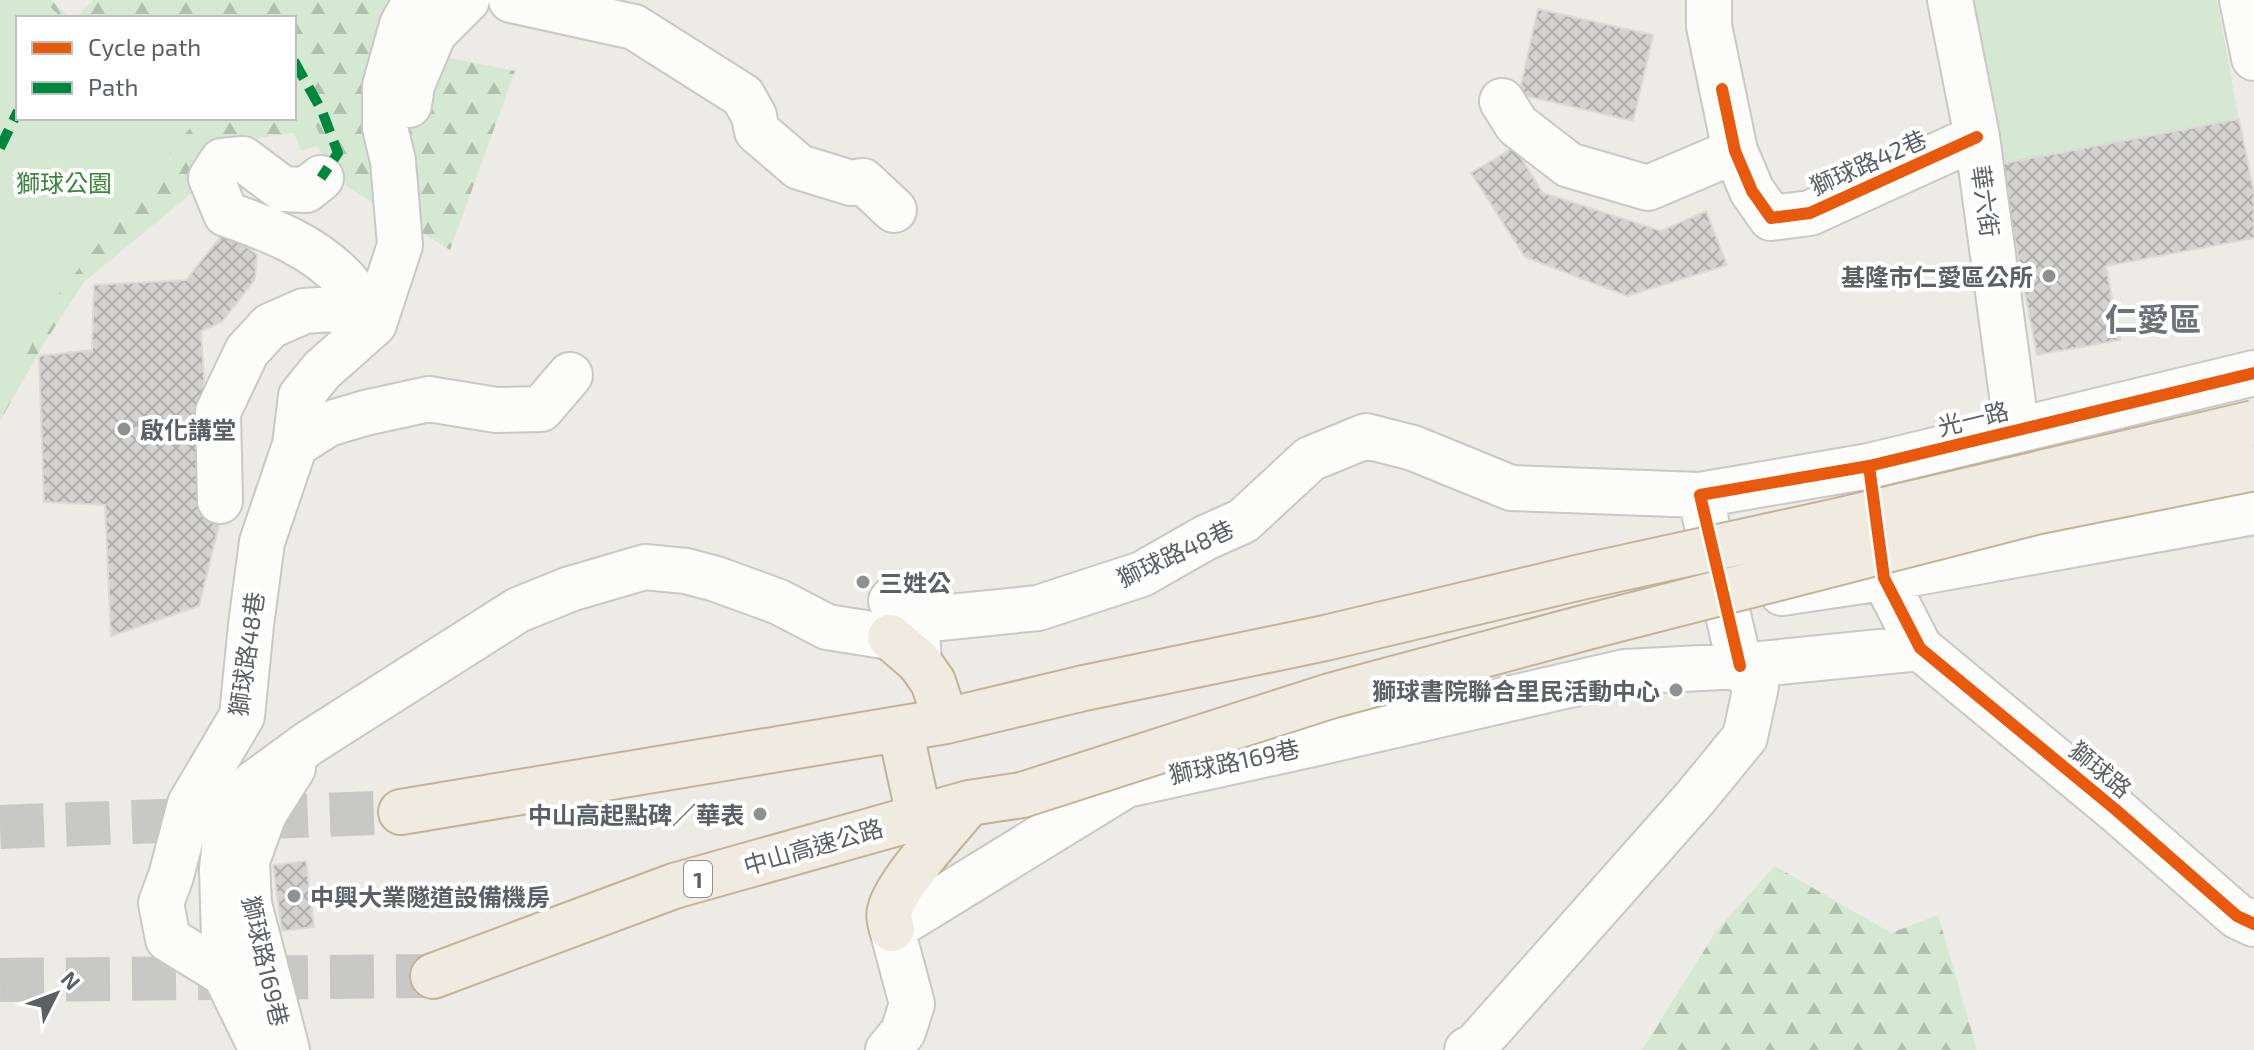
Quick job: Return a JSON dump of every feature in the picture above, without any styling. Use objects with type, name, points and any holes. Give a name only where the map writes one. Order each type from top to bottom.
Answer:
[{"type":"highway","points":[[401,812],[946,721],[1084,688],[1325,638],[2254,423]]},
{"type":"highway","name":"中山高速公路","points":[[433,976],[674,886],[919,816],[969,803],[1022,795],[1330,696],[2035,512],[2254,468]]},
{"type":"highway","points":[[904,650],[933,682],[946,721]]},
{"type":"highway","points":[[900,729],[919,816]]},
{"type":"highway","points":[[892,929],[888,913],[895,898],[969,803]]},
{"type":"street","points":[[374,324],[400,245],[393,161],[385,128],[385,86],[402,25],[416,0]]},
{"type":"street","points":[[393,161],[404,136],[412,85],[434,33],[467,0]]},
{"type":"street","points":[[511,0],[634,27],[743,96],[754,116],[757,131],[799,167],[851,183],[863,181],[894,210]]},
{"type":"street","name":"獅球路42巷","points":[[1709,0],[1709,26],[1735,151],[1752,191],[1771,218],[1810,213],[1977,137]]},
{"type":"street","name":"華六街","points":[[1950,0],[1977,137],[2013,403]]},
{"type":"street","points":[[2242,0],[2254,58]]},
{"type":"street","points":[[1502,101],[1517,125],[1569,165],[1648,188],[1735,151]]},
{"type":"street","points":[[321,178],[306,190],[283,189],[243,159],[222,161],[211,178],[226,214],[271,229],[309,250],[347,282],[374,324]]},
{"type":"street","points":[[220,501],[218,412],[247,351],[270,326],[304,311],[332,309],[374,324]]},
{"type":"street","name":"獅球路48巷","points":[[225,974],[168,939],[161,903],[190,804],[242,716],[262,542],[295,445],[301,396],[322,370],[374,324]]},
{"type":"street","name":"光一路","points":[[1700,495],[1869,466],[2254,373]]},
{"type":"street","points":[[295,445],[328,424],[429,399],[496,410],[541,409],[570,375]]},
{"type":"street","name":"獅球路48巷","points":[[904,650],[917,630],[896,611],[891,601],[897,594],[909,595],[940,618],[1038,608],[1142,574],[1205,538],[1243,521],[1310,459],[1366,436],[1413,448],[1511,488],[1700,495]]},
{"type":"street","points":[[1869,466],[1884,578],[1920,648]]},
{"type":"street","points":[[1467,1050],[1476,1045],[1695,798],[1745,737],[1756,686],[1740,666],[1700,495]]},
{"type":"street","points":[[1724,602],[1884,578],[2254,512]]},
{"type":"street","points":[[262,1050],[225,974],[222,869],[227,820],[237,800],[253,784],[309,743],[518,610],[570,589],[645,567],[686,571],[779,602],[827,627],[904,650]]},
{"type":"street","name":"獅球路169巷","points":[[892,929],[1126,785],[1625,672],[1740,666],[1920,648]]},
{"type":"street","name":"獅球路","points":[[1920,648],[2116,810],[2237,916],[2254,924]]},
{"type":"street","name":"獅球路169巷","points":[[287,1050],[249,904],[247,861],[264,814],[309,743]]},
{"type":"street","points":[[888,1050],[903,1032],[912,1004],[892,929]]},
{"type":"green space","points":[[0,0],[51,0],[69,16],[16,16],[16,120],[296,120],[296,16],[78,16],[93,0],[470,0],[446,57],[515,71],[450,250],[346,186],[306,131],[258,138],[84,282],[43,345],[0,421]]},
{"type":"green space","name":"獅球公園","points":[[0,0],[43,0],[60,16],[16,16],[16,120],[196,120],[51,304],[0,411]]},
{"type":"green space","points":[[1969,0],[2217,0],[2239,119],[2000,164]]},
{"type":"green space","points":[[296,82],[304,93],[323,144],[301,151],[290,120],[296,120]]},
{"type":"green space","points":[[1775,866],[1891,933],[1938,915],[1977,1050],[1642,1050],[1717,930]]},
{"type":"building","points":[[1538,9],[1653,35],[1633,121],[1519,94]]},
{"type":"building","points":[[2239,119],[2254,193],[2254,238],[2106,266],[2120,340],[2037,355],[2000,164]]},
{"type":"building","points":[[1514,147],[1543,193],[1661,231],[1706,211],[1727,265],[1627,296],[1525,257],[1471,173]]},
{"type":"building","name":"啟化講堂","points":[[226,230],[257,255],[255,279],[222,322],[201,331],[213,517],[221,517],[199,606],[111,636],[105,505],[44,502],[39,356],[92,350],[94,285],[186,280]]},
{"type":"building","name":"中興大業隧道設備機房","points":[[306,861],[314,927],[282,931],[273,865]]},
{"type":"tunnel","points":[[0,827],[401,812]]},
{"type":"tunnel","points":[[0,980],[433,976]]},
{"type":"marked path","points":[[296,65],[322,111],[338,153],[321,178]]},
{"type":"marked path","points":[[0,148],[16,115]]},
{"type":"cycle path","points":[[1722,89],[1735,151],[1752,191],[1771,218],[1810,213],[1977,137]]},
{"type":"cycle path","points":[[1740,666],[1700,495],[1869,466],[2254,373]]},
{"type":"cycle path","points":[[1869,466],[1884,578],[1920,648],[2116,810],[2237,916],[2254,924]]},
{"type":"place","name":"基隆市仁愛區公所","points":[[2049,276]]},
{"type":"place","name":"啟化講堂","points":[[124,429]]},
{"type":"place","name":"三姓公","points":[[863,582]]},
{"type":"place","name":"獅球書院聯合里民活動中心","points":[[1676,690]]},
{"type":"place","name":"中山高起點碑／華表","points":[[760,814]]},
{"type":"place","name":"中興大業隧道設備機房","points":[[294,896]]},
{"type":"district","name":"仁愛區","points":[[2153,318]]}]
